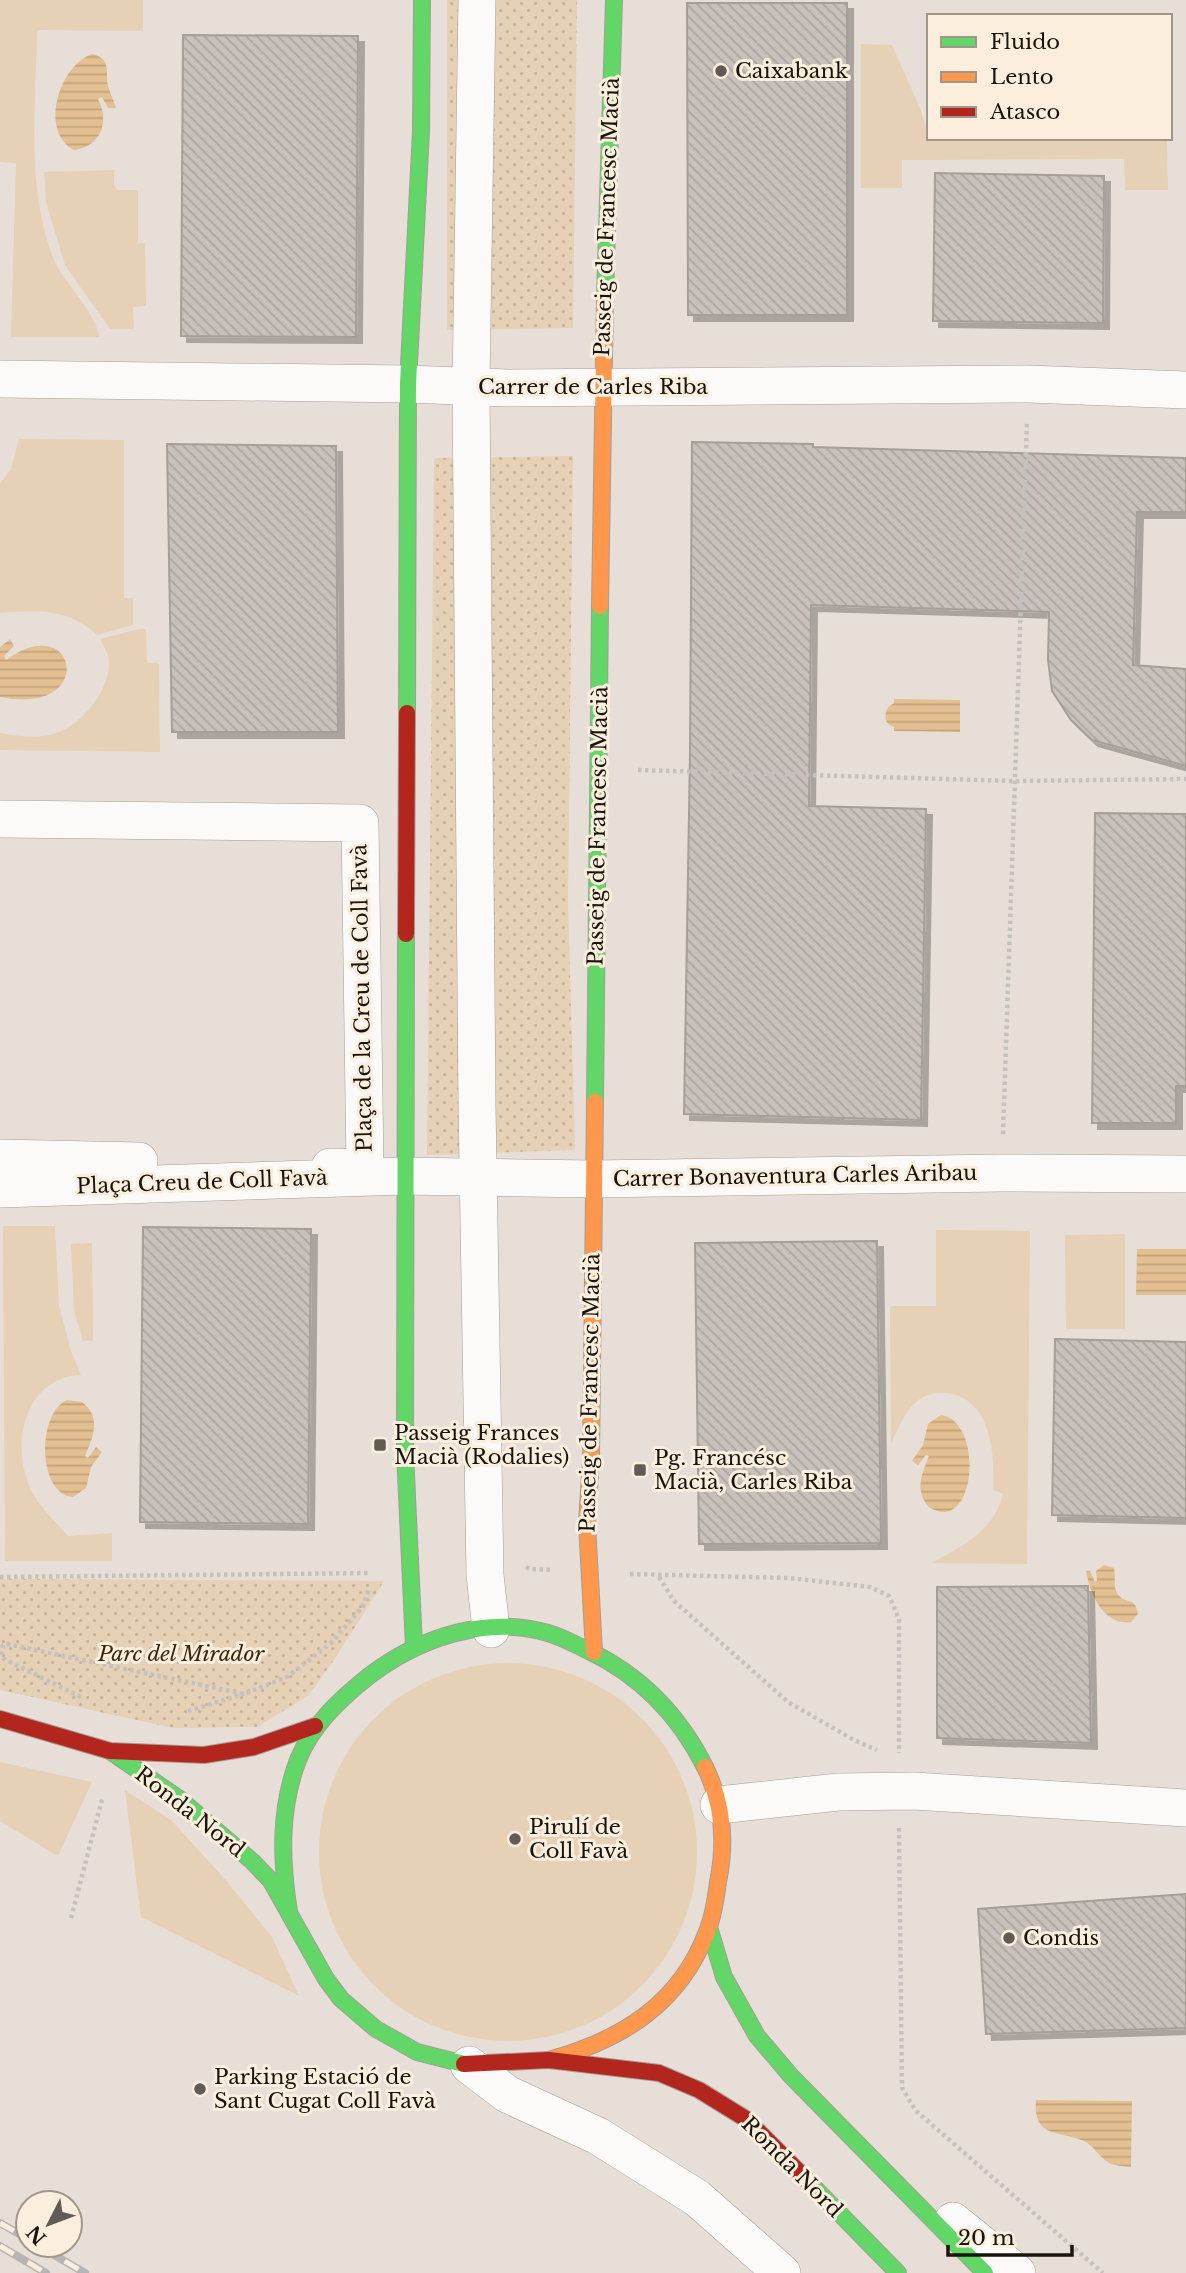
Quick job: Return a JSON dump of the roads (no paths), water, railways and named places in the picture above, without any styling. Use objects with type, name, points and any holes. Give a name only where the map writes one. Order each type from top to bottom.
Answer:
[{"type":"street","points":[[414,1647],[405,1452],[404,1176],[409,784],[408,384],[421,131],[422,0]]},
{"type":"street","points":[[477,0],[471,387],[477,1106],[485,1575],[491,1629]]},
{"type":"street","name":"Passeig de Francesc Macià","points":[[594,1651],[587,1523],[591,1459],[602,388],[614,0]]},
{"type":"street","name":"Carrer de Carles Riba","points":[[0,379],[602,388],[1028,384],[1186,390]]},
{"type":"street","name":"Plaça de la Creu de Coll Favà","points":[[0,1158],[365,1168],[360,823],[3,807]]},
{"type":"street","name":"Carrer Bonaventura Carles Aribau","points":[[404,1176],[592,1179],[1002,1173],[1186,1174]]},
{"type":"street","name":"Plaça Creu de Coll Favà","points":[[0,1189],[404,1176]]},
{"type":"street","name":"Ronda Nord","points":[[289,1912],[281,1853],[284,1804],[292,1778],[315,1726],[349,1691],[386,1663],[435,1638],[491,1629],[517,1628],[543,1631],[594,1651],[638,1678],[672,1714],[704,1759],[719,1805],[723,1836],[709,1927],[679,1980],[658,2005],[631,2027],[601,2043],[549,2060]]},
{"type":"street","name":"Ronda Nord","points":[[0,1719],[110,1751],[204,1755],[254,1747],[315,1726]]},
{"type":"street","name":"Ronda Nord","points":[[110,1751],[181,1800],[240,1850],[271,1881],[326,1979],[341,1999],[376,2029],[417,2052],[469,2065],[549,2060],[659,2073],[699,2090],[747,2119],[898,2273]]},
{"type":"street","points":[[719,1805],[838,1792],[898,1791],[1186,1808]]},
{"type":"street","name":"Ronda Nord","points":[[709,1927],[724,1977],[757,2036],[791,2076],[985,2273]]},
{"type":"street","points":[[469,2065],[507,2094],[598,2136],[697,2198],[747,2239],[782,2273]]},
{"type":"street","name":"Ronda Nord","points":[[855,2141],[1017,2273]]},
{"type":"railway","points":[[0,2223],[14,2231]]},
{"type":"railway","points":[[0,2246],[46,2273]]},
{"type":"railway","points":[[61,2259],[85,2273]]},
{"type":"place","name":"Caixabank","points":[[721,71]]},
{"type":"place","name":"Passeig Frances Macià (Rodalies)","points":[[380,1445]]},
{"type":"place","name":"Pg. Francésc Macià, Carles Riba","points":[[640,1470]]},
{"type":"place","name":"Pirulí de Coll Favà","points":[[515,1839]]},
{"type":"place","name":"Condis","points":[[1009,1938]]},
{"type":"place","name":"Parking Estació de Sant Cugat Coll Favà","points":[[200,2089]]},
{"type":"park label","name":"Parc del Mirador","points":[[181,1654]]}]
